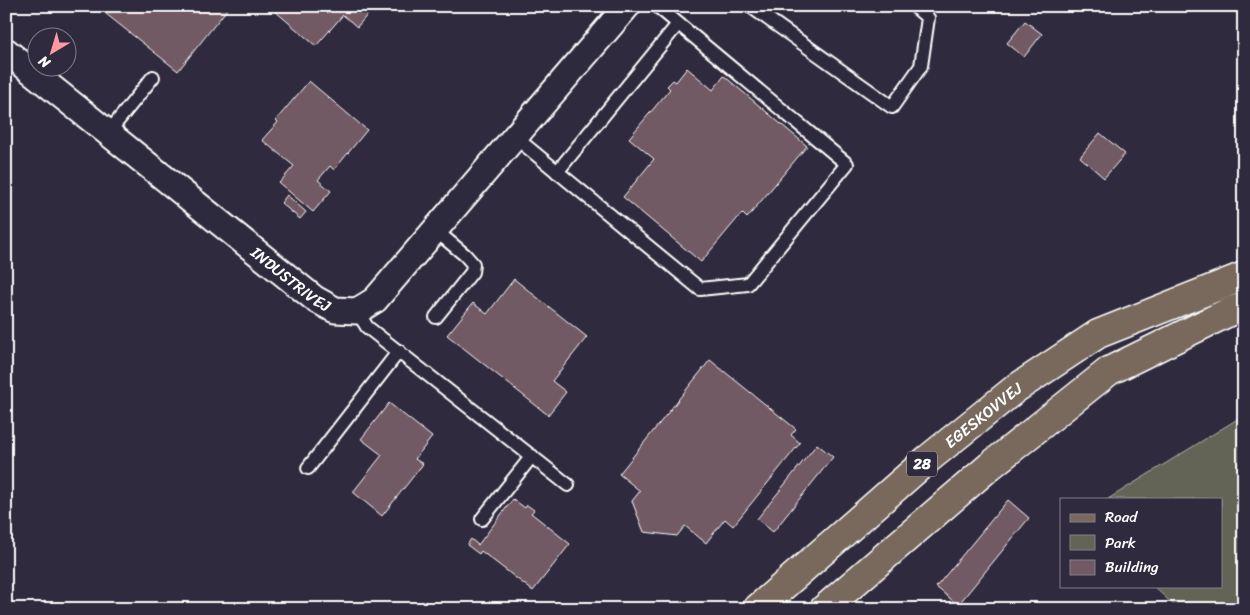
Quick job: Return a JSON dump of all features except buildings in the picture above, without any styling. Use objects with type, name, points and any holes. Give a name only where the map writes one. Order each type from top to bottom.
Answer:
[{"type":"main road","name":"EGESKOVVEJ","points":[[757,609],[928,459],[1015,389],[1098,334],[1244,276]]},
{"type":"main road","points":[[824,609],[990,466],[1109,371],[1231,311],[1244,307]]},
{"type":"street","points":[[358,311],[375,300],[627,6]]},
{"type":"street","name":"INDUSTRIVEJ","points":[[6,51],[315,299],[335,310],[358,311]]},
{"type":"lane","points":[[515,137],[700,289],[748,284],[847,164],[657,6]]},
{"type":"lane","points":[[750,6],[892,107],[921,66],[928,18],[914,6]]},
{"type":"lane","points":[[557,172],[678,24]]},
{"type":"lane","points":[[108,133],[153,77]]},
{"type":"lane","points":[[435,230],[473,264],[472,272],[436,317]]},
{"type":"lane","points":[[358,311],[367,327],[568,485]]},
{"type":"lane","points":[[308,468],[399,351]]},
{"type":"lane","points":[[482,519],[532,456]]},
{"type":"green space","points":[[1244,415],[1244,609],[1178,609],[1155,588],[1222,588],[1222,498],[1110,498]]}]
